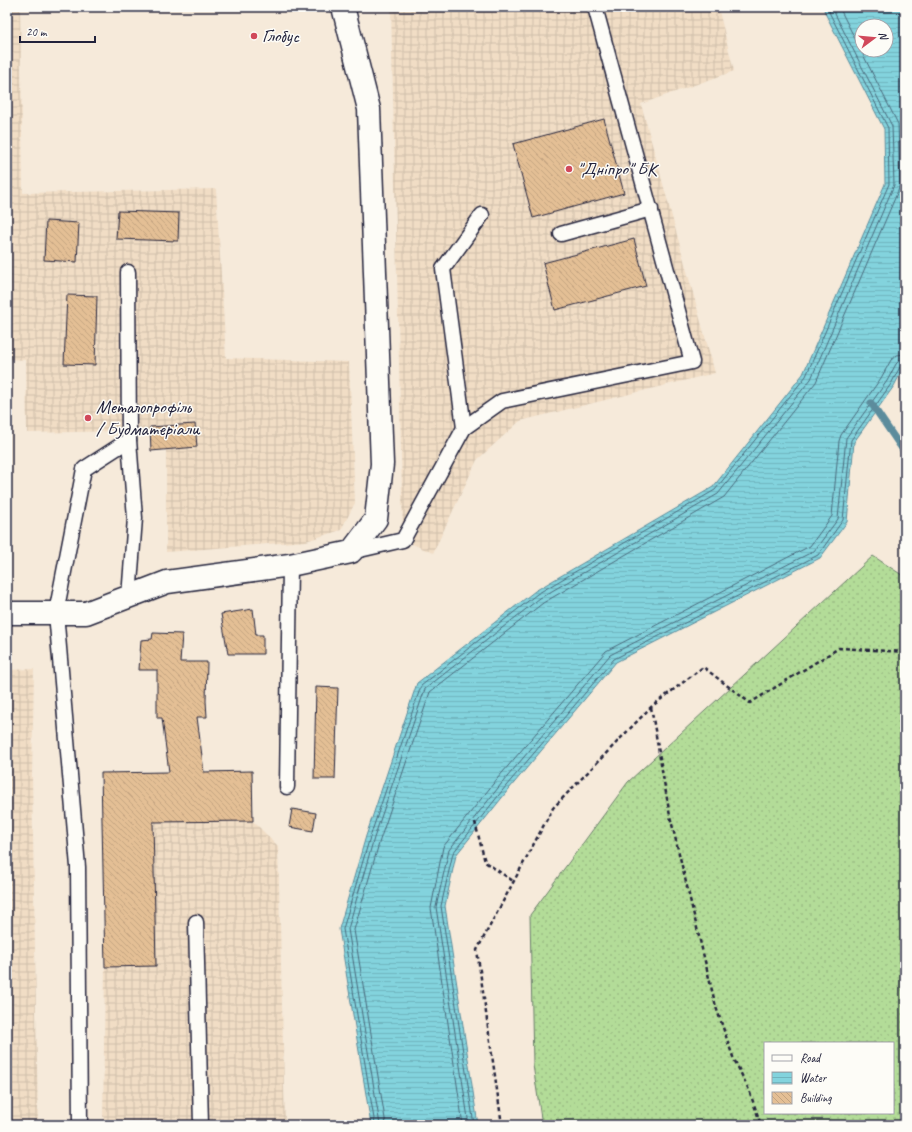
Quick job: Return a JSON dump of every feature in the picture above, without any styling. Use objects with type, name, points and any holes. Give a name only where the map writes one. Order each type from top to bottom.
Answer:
[{"type":"street","points":[[7,613],[86,613],[168,582],[290,565],[351,552],[376,519],[382,464],[369,109],[343,7]]},
{"type":"lane","points":[[351,552],[403,540],[464,428],[502,401],[692,362],[595,7]]},
{"type":"lane","points":[[561,234],[651,209]]},
{"type":"lane","points":[[464,428],[443,269],[482,215]]},
{"type":"lane","points":[[128,272],[129,440],[135,518],[129,597]]},
{"type":"lane","points":[[80,1125],[78,867],[56,613],[84,469],[129,440]]},
{"type":"lane","points":[[287,787],[290,565]]},
{"type":"lane","points":[[196,922],[201,1125]]},
{"type":"path","points":[[502,1125],[477,950],[553,808],[651,707],[703,667],[750,702],[839,648],[905,652]]},
{"type":"path","points":[[651,707],[670,816],[716,1006],[733,1057],[749,1090],[760,1125]]},
{"type":"path","points":[[475,822],[485,862],[513,881]]},
{"type":"shaded area","points":[[7,7],[20,7],[23,193],[216,189],[226,358],[349,362],[355,503],[341,530],[306,541],[166,552],[166,430],[27,433],[26,360],[7,359]]},
{"type":"shaded area","points":[[391,7],[718,7],[734,71],[641,104],[715,373],[520,421],[477,460],[433,553],[403,540]]},
{"type":"shaded area","points":[[34,669],[32,777],[38,1125],[7,1125],[7,670]]},
{"type":"shaded area","points":[[252,771],[253,821],[278,846],[285,1125],[103,1125],[105,967],[101,773]]},
{"type":"green space","points":[[873,556],[905,577],[905,1125],[542,1125],[533,1065],[530,915],[628,782]]},
{"type":"water","points":[[823,7],[905,8],[905,365],[894,386],[854,442],[847,522],[820,558],[616,662],[509,789],[456,855],[445,906],[478,1125],[371,1125],[339,929],[366,836],[417,683],[535,591],[713,487],[803,374],[885,184],[884,129]]},
{"type":"building","name":"\"Дніпро\" БК","points":[[604,119],[624,193],[533,218],[513,144]]},
{"type":"building","points":[[118,211],[179,213],[178,241],[116,239]]},
{"type":"building","points":[[46,221],[79,223],[77,262],[44,260]]},
{"type":"building","points":[[634,239],[646,286],[555,310],[543,263]]},
{"type":"building","points":[[67,295],[97,296],[95,365],[64,364]]},
{"type":"building","points":[[195,424],[197,447],[151,451],[150,427]]},
{"type":"building","points":[[253,609],[256,635],[263,635],[263,654],[228,654],[221,614]]},
{"type":"building","points":[[153,633],[182,634],[180,662],[207,662],[207,717],[197,717],[204,772],[252,771],[253,821],[153,822],[156,966],[105,967],[101,773],[169,772],[162,718],[157,718],[157,670],[139,670],[141,640],[152,639]]},
{"type":"building","points":[[316,687],[338,688],[335,779],[314,779]]},
{"type":"building","points":[[292,809],[316,813],[313,831],[289,827]]},
{"type":"waterway","points":[[871,403],[905,453]]},
{"type":"place","name":"Глобус","points":[[254,36]]},
{"type":"place","name":"\"Дніпро\" БК","points":[[569,169]]},
{"type":"place","name":"Металопрофіль / Будматеріали","points":[[88,418]]}]
